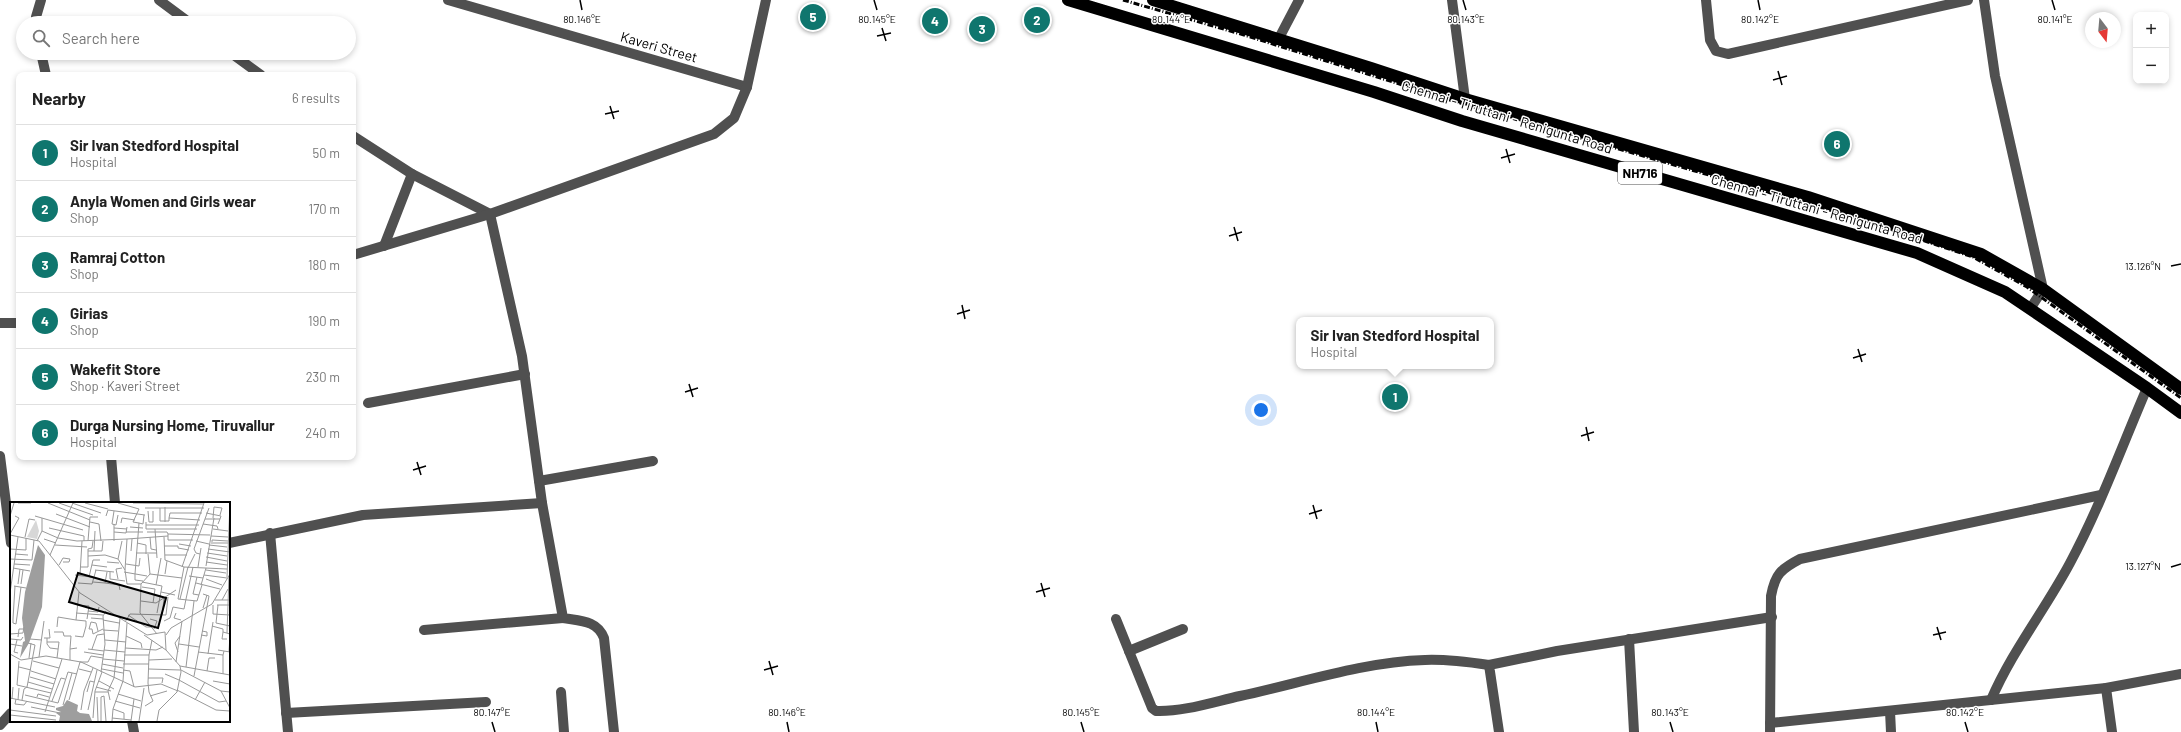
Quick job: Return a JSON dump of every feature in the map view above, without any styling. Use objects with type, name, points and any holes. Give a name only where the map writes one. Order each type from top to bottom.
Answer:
[{"type":"highway","name":"Chennai - Tiruttani - Renigunta Road","points":[[1068,0],[1374,92],[1470,123],[1917,253],[2005,292],[2147,388],[2181,413]]},
{"type":"highway","name":"Chennai - Tiruttani - Renigunta Road","points":[[1153,0],[1465,99],[1838,207],[1981,254],[2043,289],[2181,389]]},
{"type":"street","points":[[36,16],[41,0]]},
{"type":"street","points":[[159,0],[181,16]]},
{"type":"street","name":"Kaveri Street","points":[[448,0],[747,87]]},
{"type":"street","points":[[356,254],[490,214],[714,134],[734,118],[747,87],[766,0]]},
{"type":"street","points":[[1278,40],[1298,0]]},
{"type":"street","points":[[1452,0],[1465,99]]},
{"type":"street","points":[[1706,0],[1710,40],[1716,51],[1728,54],[1968,0]]},
{"type":"street","points":[[1984,0],[1995,76],[2043,289],[2030,309]]},
{"type":"street","points":[[43,60],[45,72]]},
{"type":"street","points":[[241,60],[257,72]]},
{"type":"street","points":[[356,138],[412,174],[490,214]]},
{"type":"street","points":[[384,246],[412,174]]},
{"type":"street","points":[[490,214],[522,356],[542,503],[563,618]]},
{"type":"street","points":[[0,323],[16,323]]},
{"type":"street","points":[[368,402],[525,374]]},
{"type":"street","points":[[1991,700],[2001,677],[2070,564],[2147,388]]},
{"type":"street","points":[[0,456],[10,534]]},
{"type":"street","points":[[111,460],[114,502]]},
{"type":"street","points":[[539,481],[653,461]]},
{"type":"street","points":[[2101,495],[1800,559],[1783,568],[1774,581],[1771,596],[1770,728],[1890,711],[2106,688],[2181,674]]},
{"type":"street","points":[[230,543],[270,533],[363,515],[542,503]]},
{"type":"street","points":[[270,533],[288,732]]},
{"type":"street","points":[[1116,619],[1152,708],[1156,711],[1200,705],[1354,668],[1425,660],[1462,661],[1489,665],[1629,639],[1772,616]]},
{"type":"street","points":[[424,630],[563,618],[594,623],[601,630],[604,638],[614,732]]},
{"type":"street","points":[[1129,651],[1183,629]]},
{"type":"street","points":[[1629,639],[1634,732]]},
{"type":"street","points":[[1489,665],[1499,732]]},
{"type":"street","points":[[2106,688],[2112,732]]},
{"type":"street","points":[[561,692],[564,732]]},
{"type":"street","points":[[286,713],[486,702]]},
{"type":"street","points":[[1890,711],[1891,732]]},
{"type":"street","points":[[0,725],[10,714]]},
{"type":"street","points":[[132,722],[134,732]]},
{"type":"railway","points":[[1123,0],[1244,35],[1453,101],[1840,213],[1973,257],[2027,287],[2181,398]]},
{"type":"place","name":"Wakefit Store","points":[[813,17]]},
{"type":"place","name":"Anyla Women and Girls wear","points":[[1037,20]]},
{"type":"place","name":"Girias","points":[[935,21]]},
{"type":"place","name":"Ramraj Cotton","points":[[982,29]]},
{"type":"place","name":"Durga Nursing Home, Tiruvallur","points":[[1837,144]]},
{"type":"place","name":"Sir Ivan Stedford Hospital","points":[[1395,397]]}]
